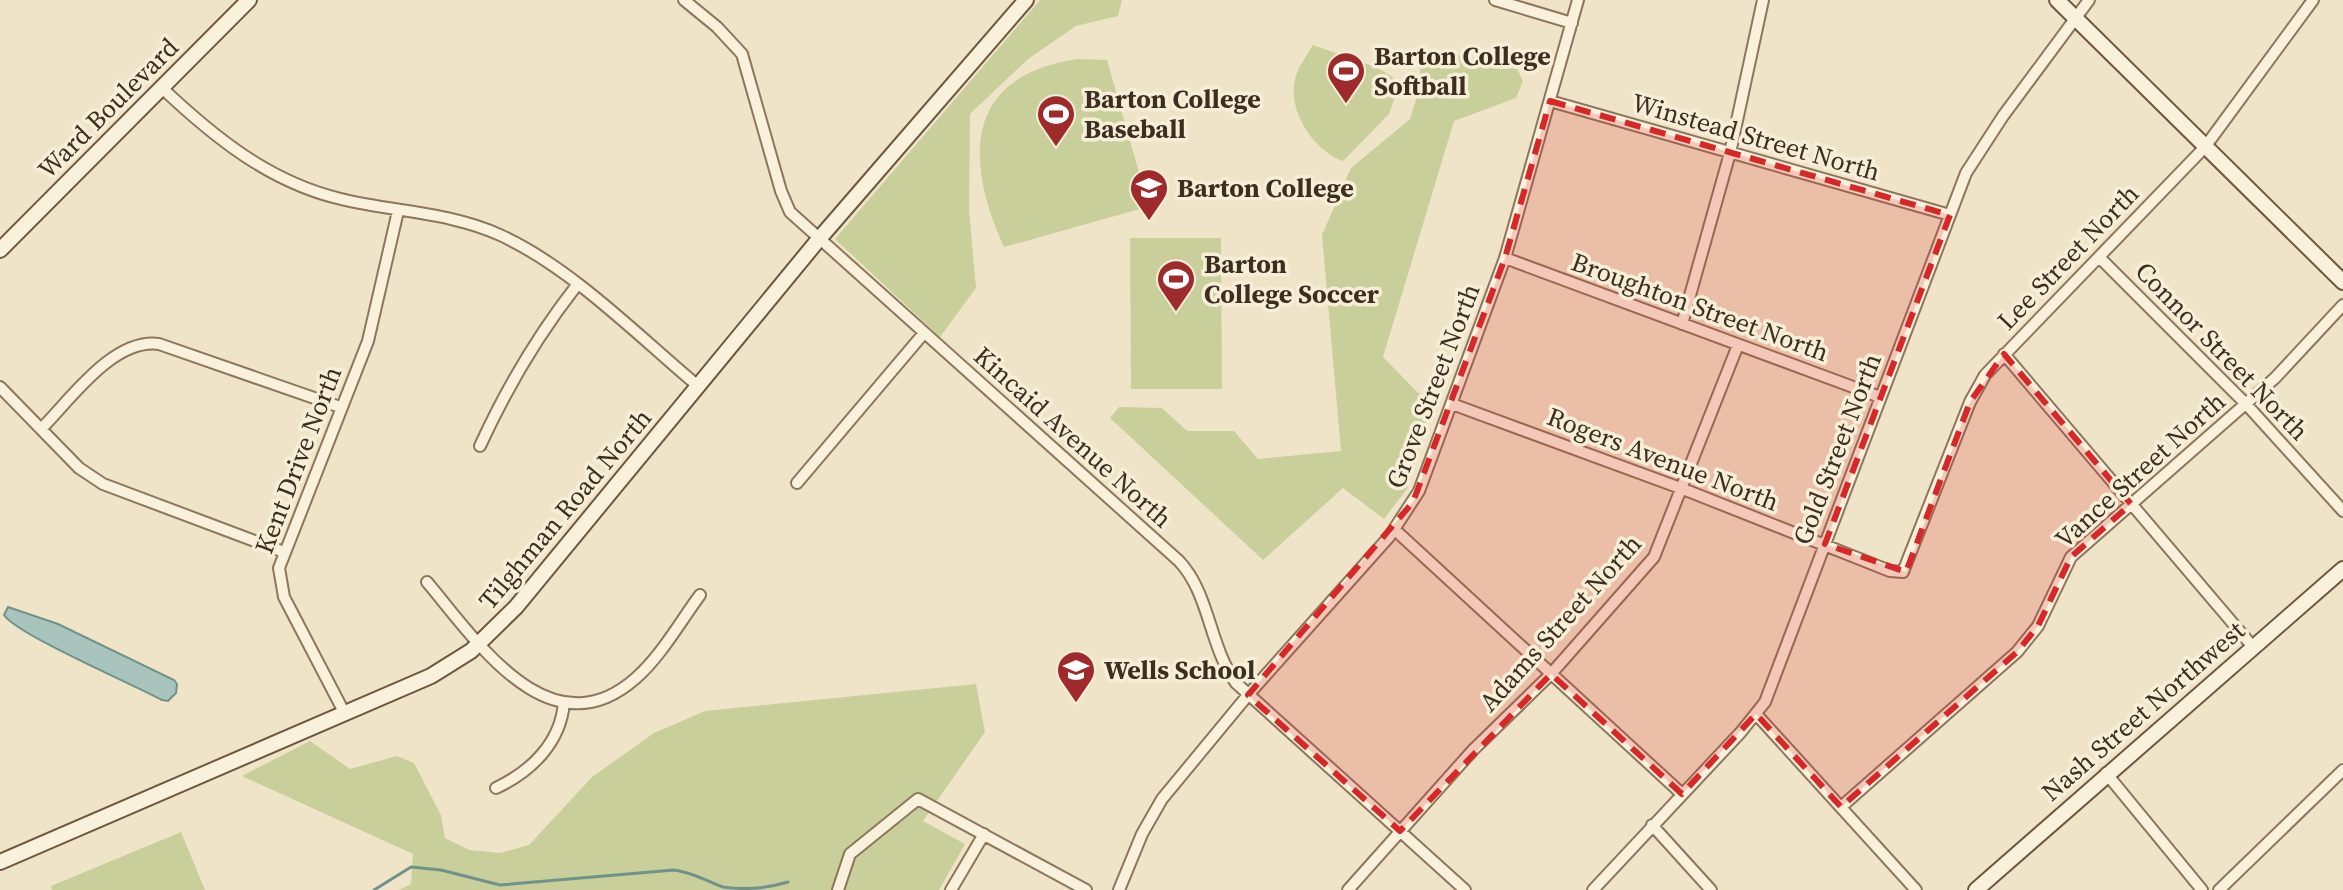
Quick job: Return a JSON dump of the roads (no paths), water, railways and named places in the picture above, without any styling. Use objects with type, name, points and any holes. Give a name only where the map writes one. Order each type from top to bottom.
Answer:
[{"type":"street","name":"Ward Boulevard","points":[[0,250],[249,0]]},
{"type":"street","name":"Kincaid Avenue North","points":[[684,0],[717,27],[742,54],[786,205],[819,239],[1191,574],[1224,665],[1248,695],[1465,890]]},
{"type":"street","name":"Tilghman Road North","points":[[0,862],[431,676],[479,643],[516,607],[819,239],[1026,0]]},
{"type":"street","points":[[1495,0],[1572,23]]},
{"type":"street","name":"Grove Street North","points":[[1119,890],[1142,834],[1162,799],[1248,695],[1394,529],[1419,491],[1505,258],[1578,0]]},
{"type":"street","points":[[1682,324],[1730,153],[1763,0]]},
{"type":"street","points":[[2057,0],[2343,282]]},
{"type":"street","name":"Gold Street North","points":[[1593,890],[1756,714],[1773,685],[1950,215],[1980,150],[2089,0]]},
{"type":"street","name":"Lee Street North","points":[[1903,572],[1970,402],[1985,375],[2205,147],[2313,0]]},
{"type":"street","points":[[162,88],[206,129],[253,163],[315,191],[398,211],[469,222],[527,248],[577,285],[698,386]]},
{"type":"street","name":"Winstead Street North","points":[[1550,101],[1950,215]]},
{"type":"street","name":"Kent Drive North","points":[[345,714],[282,591],[279,568],[368,341],[398,211]]},
{"type":"street","name":"Broughton Street North","points":[[1505,258],[1880,397]]},
{"type":"street","name":"Connor Street North","points":[[2100,258],[2246,404],[2343,511]]},
{"type":"street","points":[[480,446],[505,391],[539,334],[577,285]]},
{"type":"street","name":"Vance Street North","points":[[1841,807],[2017,652],[2038,626],[2071,557],[2299,355],[2343,305]]},
{"type":"street","points":[[797,483],[924,333]]},
{"type":"street","points":[[41,429],[120,352],[144,344],[159,344],[340,407]]},
{"type":"street","name":"Adams Street North","points":[[1348,890],[1473,750],[1551,674],[1654,557],[1738,345]]},
{"type":"street","points":[[2004,354],[2253,647]]},
{"type":"street","points":[[0,387],[79,468],[103,484],[284,552]]},
{"type":"street","name":"Rogers Avenue North","points":[[1452,404],[1683,489],[1890,571],[1903,572]]},
{"type":"street","points":[[1394,529],[1682,794]]},
{"type":"street","name":"Nash Street Northwest","points":[[1976,890],[2106,773],[2343,569]]},
{"type":"street","points":[[427,582],[479,643],[525,688],[564,702],[595,700],[635,679],[700,595]]},
{"type":"street","points":[[496,788],[544,752],[559,728],[564,702]]},
{"type":"street","points":[[1756,714],[1916,890]]},
{"type":"street","points":[[2219,890],[2343,770]]},
{"type":"street","points":[[2106,773],[2202,890]]},
{"type":"street","points":[[838,890],[850,854],[918,799],[1086,890]]},
{"type":"street","points":[[1652,825],[1711,890]]},
{"type":"street","points":[[951,890],[984,834]]},
{"type":"water","points":[[8,607],[58,624],[174,680],[176,693],[168,701],[162,700],[52,646],[13,623],[4,615]]},
{"type":"waterway","points":[[374,890],[411,867],[441,870],[500,885],[674,870],[731,888],[756,888],[788,882]]},
{"type":"place","name":"Barton College Softball","points":[[1346,105]]},
{"type":"place","name":"Barton College Baseball","points":[[1056,148]]},
{"type":"place","name":"Barton College","points":[[1149,222]]},
{"type":"place","name":"Barton College Soccer","points":[[1176,313]]},
{"type":"place","name":"Wells School","points":[[1076,704]]}]
